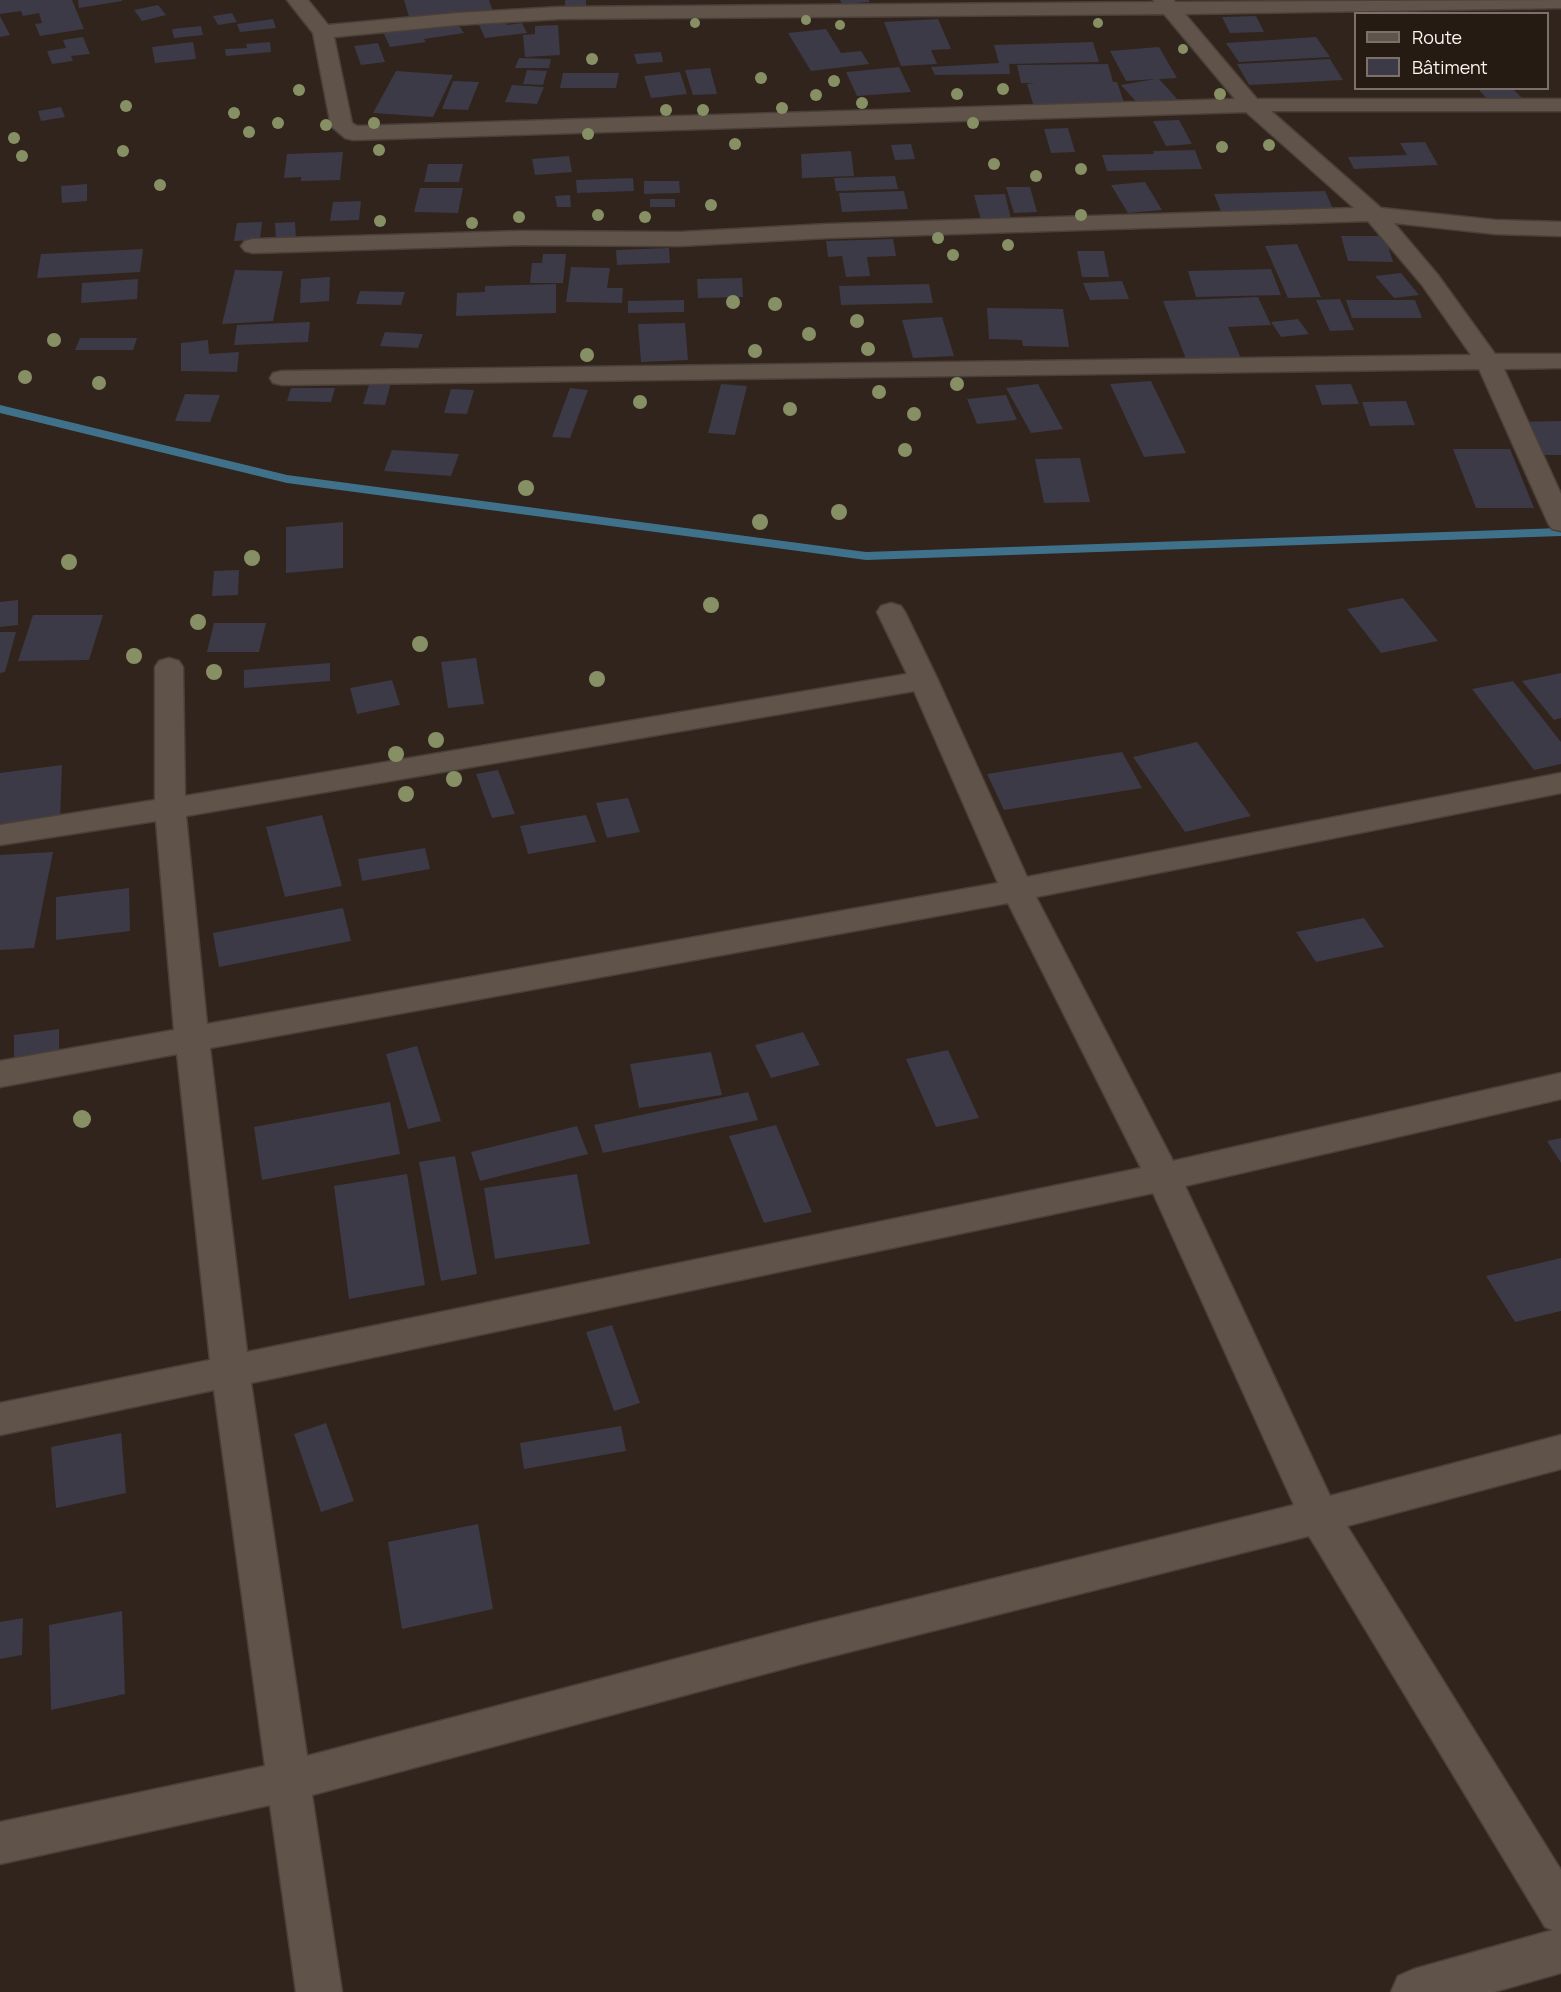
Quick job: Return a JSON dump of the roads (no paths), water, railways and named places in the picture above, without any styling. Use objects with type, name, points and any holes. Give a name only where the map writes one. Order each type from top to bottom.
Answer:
[{"type":"street","points":[[297,0],[323,32],[342,126],[353,133],[1251,105],[1561,105]]},
{"type":"street","points":[[323,32],[457,19],[559,13],[1045,10],[1166,3],[1561,2]]},
{"type":"street","points":[[1166,3],[1251,105],[1374,214],[1430,280],[1487,360],[1561,523]]},
{"type":"street","points":[[253,246],[521,238],[680,239],[840,231],[1374,214],[1495,227],[1561,229]]},
{"type":"street","points":[[282,378],[1341,364],[1487,360],[1561,361]]},
{"type":"street","points":[[891,612],[924,680],[1017,890],[1163,1178],[1319,1516],[1561,1911]]},
{"type":"street","points":[[169,668],[170,808],[192,1040],[230,1372],[319,1992]]},
{"type":"street","points":[[0,835],[924,680]]},
{"type":"street","points":[[0,1074],[1017,890],[1561,783]]},
{"type":"street","points":[[0,1419],[1163,1178],[1561,1086]]},
{"type":"street","points":[[0,1843],[289,1781],[805,1644],[1319,1516],[1561,1452]]},
{"type":"street","points":[[1414,1992],[1561,1950]]},
{"type":"waterway","points":[[0,409],[287,479],[866,556],[1561,532]]}]
